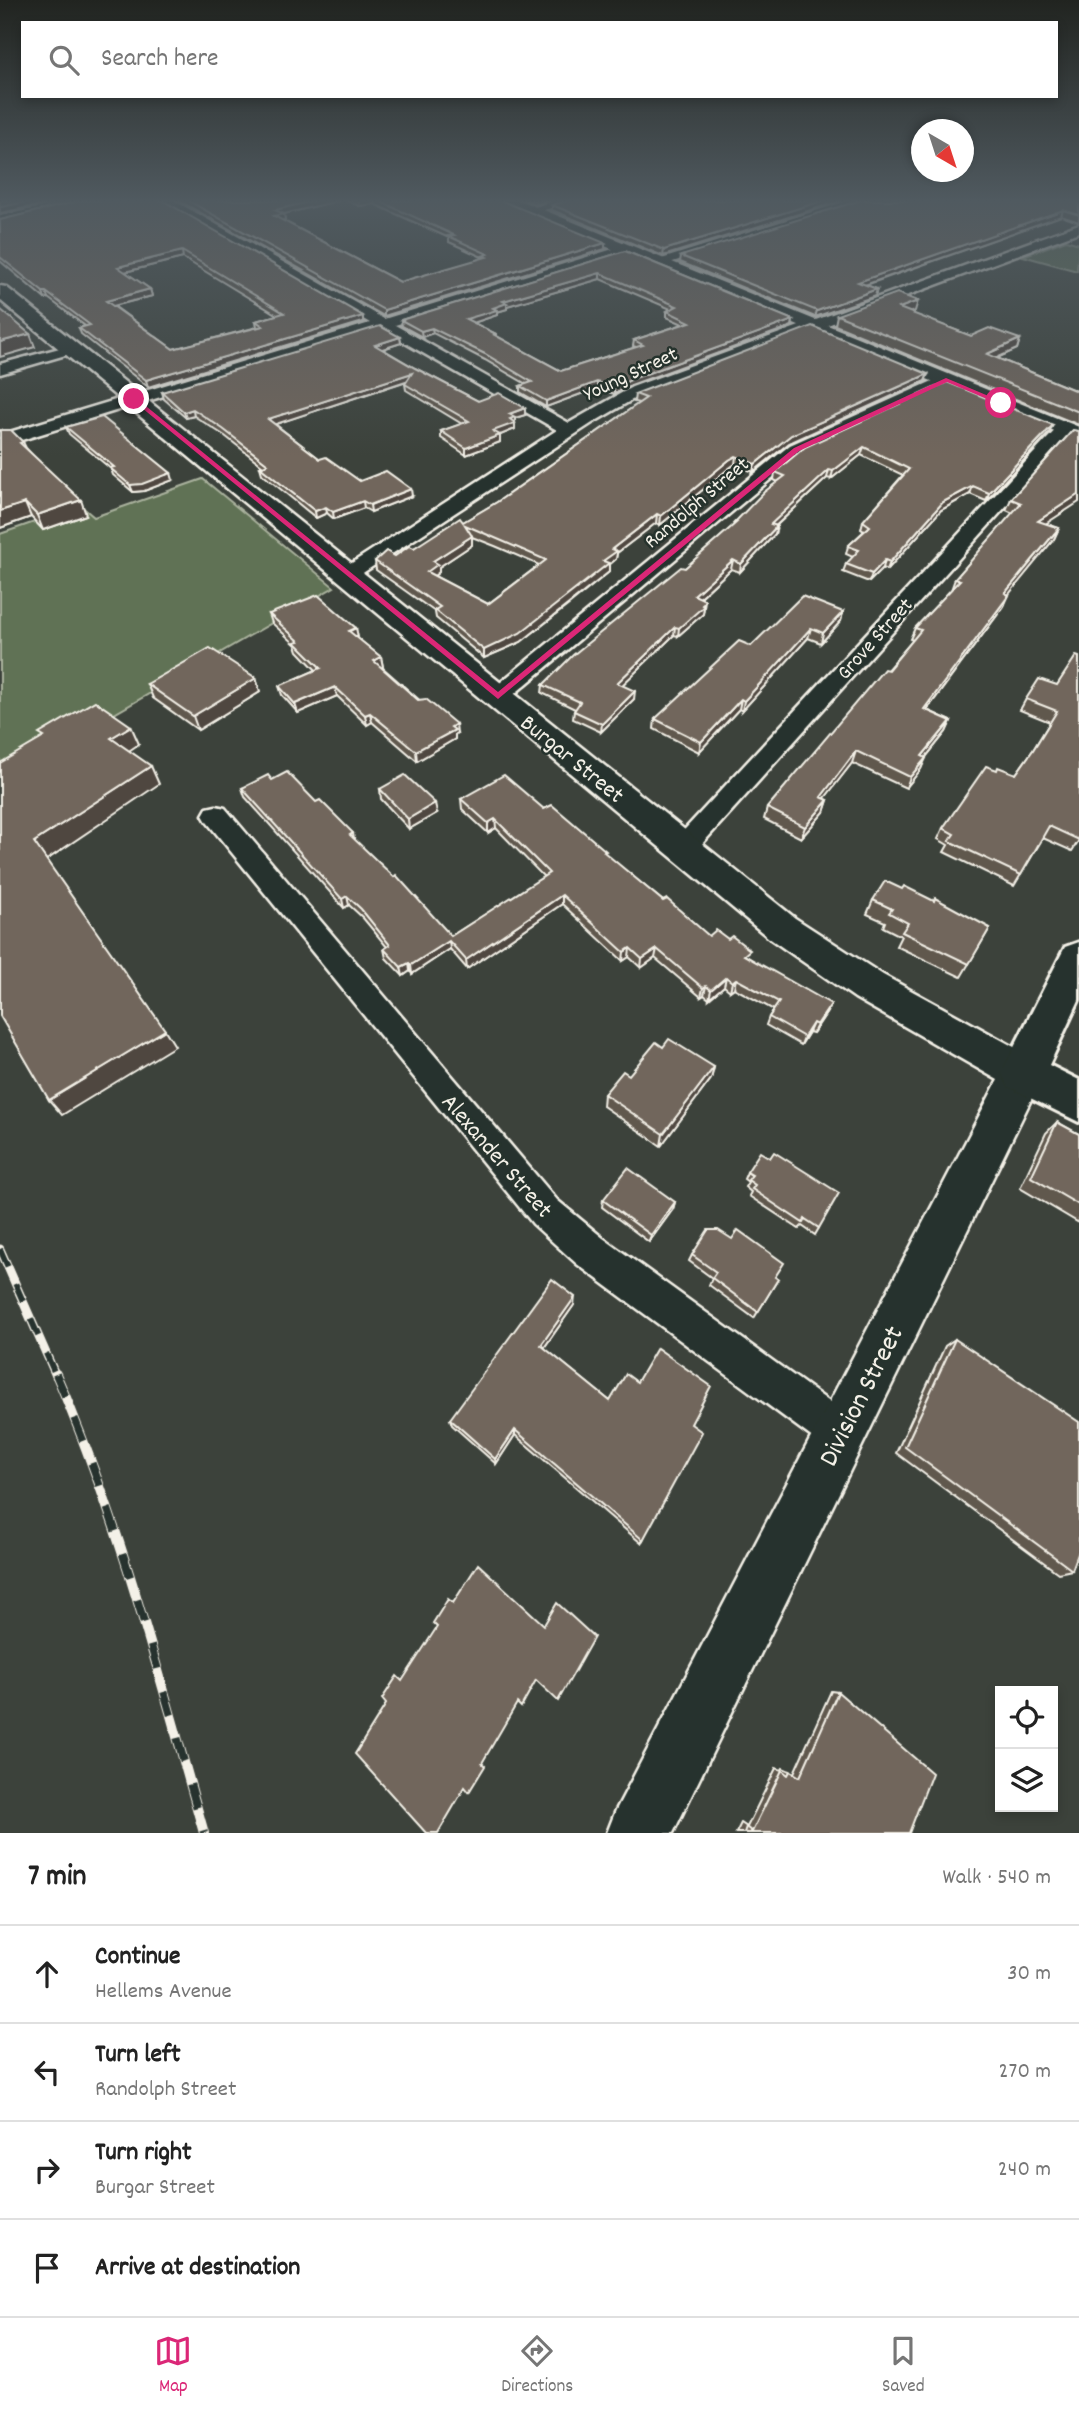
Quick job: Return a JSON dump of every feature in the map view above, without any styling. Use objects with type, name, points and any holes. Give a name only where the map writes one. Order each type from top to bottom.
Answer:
[{"type":"main road","name":"Division Street","points":[[1023,1073],[1079,958]]},
{"type":"main road","name":"Burgar Street","points":[[1023,1073],[1079,1102]]},
{"type":"street","points":[[316,286],[569,430]]},
{"type":"street","points":[[9,438],[506,286]]},
{"type":"street","points":[[716,286],[1072,432]]},
{"type":"street","name":"Young Street","points":[[348,574],[621,398],[658,381],[921,286]]},
{"type":"street","name":"Burgar Street","points":[[0,291],[814,952],[1023,1073]]},
{"type":"street","points":[[0,369],[71,349]]},
{"type":"street","name":"Randolph Street","points":[[498,696],[796,449],[946,380]]},
{"type":"street","name":"Grove Street","points":[[683,848],[1072,432]]},
{"type":"street","name":"Alexander Street","points":[[216,815],[545,1212],[590,1251],[839,1433]]},
{"type":"street","name":"Division Street","points":[[639,1833],[1023,1073]]},
{"type":"green space","points":[[203,479],[334,587],[0,780],[0,534],[81,506],[94,517]]},
{"type":"building","points":[[35,286],[145,286],[150,289],[106,301],[173,349],[263,326],[256,321],[284,313],[239,286],[310,286],[363,316],[146,380],[79,328],[90,325]]},
{"type":"building","points":[[340,286],[465,286],[384,310]]},
{"type":"building","points":[[513,286],[557,286],[503,301],[507,303],[493,308],[497,310],[466,319],[561,371],[643,345],[634,340],[690,322],[667,311],[677,306],[629,286],[709,286],[793,320],[614,388],[597,382],[546,401],[520,386],[532,382],[485,354],[432,328],[421,331],[401,320]]},
{"type":"building","points":[[754,286],[868,286],[877,289],[817,311]]},
{"type":"building","points":[[897,293],[918,301],[899,308],[971,336],[989,328],[1020,339],[987,354],[1079,392],[1079,412],[837,315]]},
{"type":"building","points":[[0,309],[30,334],[0,342]]},
{"type":"building","points":[[380,326],[400,337],[375,345],[415,368],[478,401],[499,393],[525,408],[509,414],[515,417],[510,419],[515,423],[493,431],[500,435],[466,448],[441,431],[469,421],[405,384],[412,373],[268,419],[320,459],[326,457],[360,481],[386,471],[411,489],[370,505],[363,501],[333,512],[326,507],[315,511],[260,467],[268,464],[223,429],[193,409],[184,412],[162,392]]},
{"type":"building","points":[[812,326],[928,374],[791,435],[755,464],[736,456],[729,460],[661,516],[657,514],[612,549],[617,551],[603,561],[609,563],[520,633],[484,650],[435,610],[440,607],[375,561],[386,551],[395,556],[409,546],[414,548],[460,518],[463,522],[497,502],[646,398],[635,394]],"holes":[[[465,525],[546,560],[488,604],[427,572],[438,564],[433,561],[472,536]]]},
{"type":"building","points":[[947,382],[1053,425],[989,493],[973,486],[943,502],[890,562],[885,560],[872,574],[846,564],[859,550],[848,546],[870,526],[863,521],[909,469],[864,447],[833,471],[829,470],[771,524],[777,526],[741,564],[733,560],[694,595],[705,600],[702,605],[704,606],[679,628],[675,627],[617,683],[635,691],[602,724],[574,711],[580,702],[543,685],[573,655],[681,567],[685,568],[736,523],[764,492],[785,476],[775,472],[805,447]]},
{"type":"building","points":[[102,417],[171,473],[142,484],[130,485],[110,468],[114,467],[66,427]]},
{"type":"building","points":[[0,430],[11,430],[23,442],[20,443],[81,500],[37,515],[25,503],[0,511]]},
{"type":"building","points":[[1073,430],[1079,431],[1079,494],[1038,521],[1059,528],[1005,593],[1009,595],[924,709],[951,721],[922,756],[926,758],[910,777],[856,751],[821,797],[828,800],[805,827],[767,808],[884,669],[888,670],[921,630],[915,628],[960,580],[955,579],[1021,503],[1011,499]]},
{"type":"building","points":[[318,595],[356,628],[349,631],[381,657],[374,661],[418,700],[426,699],[456,724],[451,727],[455,730],[416,751],[370,713],[365,715],[335,687],[295,704],[279,686],[321,668],[295,642],[299,641],[269,614]]},
{"type":"building","points":[[802,596],[843,612],[823,633],[811,628],[744,701],[741,699],[701,742],[655,719],[739,641],[751,646]]},
{"type":"building","points":[[210,648],[256,678],[193,716],[147,684]]},
{"type":"building","points":[[1076,656],[1079,657],[1079,840],[1049,826],[1021,875],[949,841],[954,834],[943,828],[986,766],[997,770],[998,767],[1016,774],[1057,711],[1026,699],[1039,679],[1057,685]]},
{"type":"building","points":[[95,701],[131,726],[111,738],[151,766],[34,842],[165,1030],[49,1100],[0,1016],[0,763],[44,737],[39,734]]},
{"type":"building","points":[[287,772],[316,802],[320,800],[353,833],[350,835],[394,877],[396,875],[451,936],[549,873],[495,819],[488,823],[461,799],[504,775],[544,809],[552,805],[606,851],[604,852],[663,901],[667,899],[709,936],[716,930],[728,939],[732,936],[750,950],[744,955],[831,1004],[817,1025],[813,1023],[804,1037],[769,1017],[779,1002],[736,979],[732,982],[726,977],[711,990],[706,986],[703,988],[657,949],[642,959],[630,948],[624,952],[562,895],[466,960],[449,941],[411,965],[409,963],[401,967],[384,949],[390,945],[361,909],[347,896],[342,899],[242,788],[268,775],[272,780]]},
{"type":"building","points":[[405,775],[435,803],[408,819],[380,789]]},
{"type":"building","points":[[885,881],[902,889],[904,886],[934,901],[935,898],[990,928],[969,964],[902,932],[908,923],[889,913],[892,909],[873,900]]},
{"type":"building","points":[[669,1039],[714,1067],[663,1134],[604,1094],[623,1071],[629,1075],[656,1042],[663,1047]]},
{"type":"building","points":[[1057,1122],[1079,1134],[1079,1205],[1031,1177]]},
{"type":"building","points":[[760,1152],[770,1158],[774,1152],[839,1193],[819,1228],[805,1219],[803,1223],[752,1189],[755,1185],[748,1180],[752,1175],[747,1172]]},
{"type":"building","points":[[628,1168],[675,1202],[651,1235],[603,1200]]},
{"type":"building","points":[[708,1230],[718,1230],[732,1239],[738,1230],[784,1263],[775,1277],[778,1279],[758,1312],[712,1278],[716,1272],[692,1255]]},
{"type":"building","points":[[552,1279],[575,1297],[541,1345],[610,1401],[626,1374],[637,1382],[657,1348],[711,1386],[691,1424],[702,1432],[643,1540],[515,1430],[495,1459],[450,1419]]},
{"type":"building","points":[[955,1339],[1079,1422],[1079,1551],[1072,1570],[905,1447]]},
{"type":"building","points":[[478,1564],[544,1625],[557,1603],[594,1637],[558,1701],[536,1680],[521,1707],[517,1703],[482,1763],[485,1766],[469,1792],[465,1787],[438,1833],[426,1833],[355,1754],[386,1704],[382,1699],[397,1676],[402,1681],[437,1627],[433,1623],[448,1599],[453,1603]]},
{"type":"building","points":[[838,1692],[932,1773],[909,1833],[744,1833],[746,1827],[752,1832],[782,1770],[788,1775],[790,1771],[800,1777]]},
{"type":"railway","points":[[0,1249],[56,1376]]},
{"type":"railway","points":[[56,1374],[100,1486],[119,1543],[204,1833]]},
{"type":"route","points":[[134,399],[498,696],[796,449],[946,380],[1001,403]]}]
